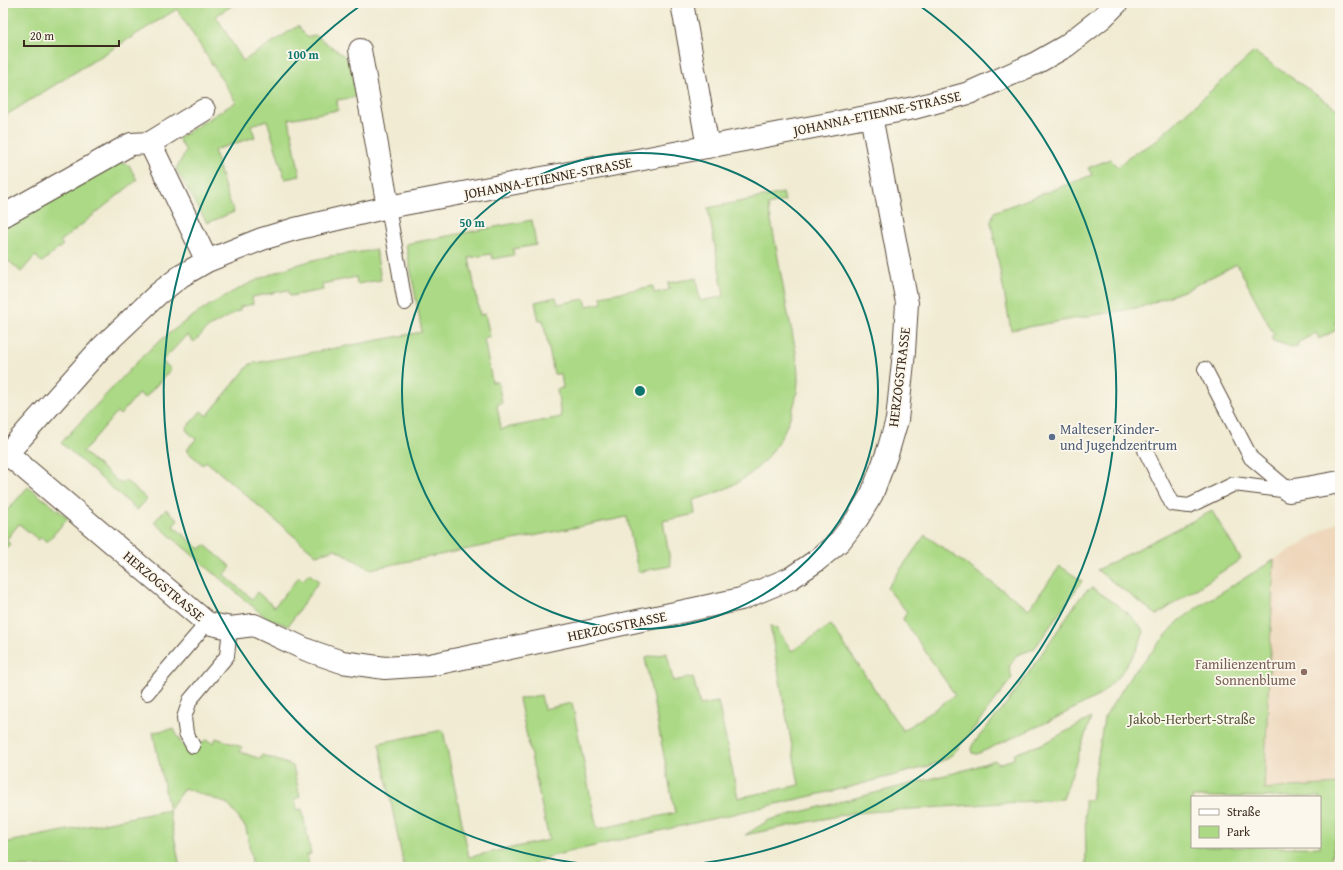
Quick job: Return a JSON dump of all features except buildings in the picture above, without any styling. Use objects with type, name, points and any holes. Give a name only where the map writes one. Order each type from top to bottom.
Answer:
[{"type":"street","points":[[682,3],[708,147]]},
{"type":"street","name":"JOHANNA-ETIENNE-STRASSE","points":[[4,454],[101,348],[158,294],[181,276],[207,261],[262,239],[294,229],[388,207],[914,108],[969,93],[1036,64],[1066,46],[1103,17],[1117,3]]},
{"type":"street","points":[[360,50],[388,207]]},
{"type":"street","points":[[3,216],[131,144],[150,143],[204,110]]},
{"type":"street","name":"HERZOGSTRASSE","points":[[4,454],[207,623],[230,628],[254,625],[307,650],[342,662],[385,668],[430,665],[742,599],[791,578],[816,561],[840,541],[857,520],[872,494],[888,451],[897,420],[907,303],[871,116]]},
{"type":"street","points":[[150,143],[207,261]]},
{"type":"street","points":[[1289,490],[1340,482]]},
{"type":"lane","points":[[388,207],[404,304]]},
{"type":"lane","points":[[1205,369],[1251,458],[1289,490]]},
{"type":"lane","points":[[1145,450],[1172,504],[1189,506],[1234,484],[1289,490]]},
{"type":"lane","points":[[147,693],[207,623]]},
{"type":"lane","points":[[193,746],[186,733],[184,718],[190,700],[227,656],[230,628]]},
{"type":"shaded area","name":"Familienzentrum Sonnenblume","points":[[1340,520],[1340,784],[1264,789],[1274,560]]},
{"type":"green space","points":[[3,3],[236,3],[216,16],[243,61],[298,26],[307,37],[315,35],[350,60],[356,97],[337,100],[338,110],[289,119],[300,176],[285,179],[267,120],[251,125],[255,137],[214,150],[227,195],[234,212],[207,223],[176,169],[186,151],[178,138],[236,102],[177,9],[3,117]]},
{"type":"green space","points":[[1254,52],[1340,111],[1340,320],[1334,323],[1338,329],[1319,339],[1316,333],[1297,343],[1299,346],[1295,348],[1273,341],[1271,337],[1274,335],[1237,264],[1186,290],[1141,307],[1011,330],[991,222],[994,212],[1092,175],[1088,168],[1110,159],[1118,167],[1128,157],[1153,143]]},
{"type":"green space","points":[[113,160],[129,165],[137,180],[60,242],[63,245],[42,262],[35,256],[21,272],[9,261],[3,267],[3,223]]},
{"type":"green space","points":[[783,193],[785,201],[768,205],[797,361],[798,384],[794,405],[782,436],[773,450],[752,473],[725,489],[693,500],[695,514],[663,521],[671,566],[638,572],[627,517],[370,569],[335,549],[316,555],[206,461],[203,465],[188,452],[188,448],[196,439],[187,431],[186,428],[201,411],[207,416],[250,364],[422,332],[406,244],[532,220],[536,245],[513,249],[514,255],[493,259],[491,254],[469,258],[480,315],[485,314],[490,336],[484,338],[492,382],[498,382],[502,403],[497,405],[501,429],[561,417],[557,389],[563,388],[561,374],[554,374],[543,320],[539,321],[535,302],[556,297],[558,304],[585,299],[587,306],[602,303],[601,296],[653,286],[654,293],[669,290],[668,283],[696,278],[700,301],[724,296],[708,208]]},
{"type":"green space","points":[[376,250],[381,280],[357,284],[356,277],[322,284],[323,290],[290,296],[288,290],[252,297],[253,304],[240,307],[240,310],[209,327],[194,342],[187,335],[162,361],[171,369],[145,398],[139,393],[120,415],[117,412],[83,452],[121,484],[125,480],[147,499],[137,510],[61,443],[147,352],[167,335],[210,305],[256,280],[280,270],[331,256]]},
{"type":"green space","points":[[28,487],[68,518],[47,542],[41,537],[39,540],[19,524],[6,540],[10,544],[3,551],[3,515]]},
{"type":"green space","points":[[166,509],[178,520],[173,526],[200,549],[205,545],[231,567],[224,575],[252,599],[257,592],[274,607],[299,577],[303,580],[309,574],[319,581],[288,626],[265,617],[154,522]]},
{"type":"green space","points":[[1212,511],[1241,559],[1157,615],[1097,570]]},
{"type":"green space","points":[[925,535],[1029,609],[1060,566],[1082,581],[1034,649],[1017,655],[1009,667],[1012,678],[953,754],[944,760],[929,766],[850,787],[564,853],[549,857],[530,867],[404,867],[379,743],[443,730],[469,857],[549,840],[519,699],[541,695],[544,709],[572,703],[597,829],[675,813],[645,658],[667,653],[673,681],[693,677],[700,705],[718,702],[738,798],[799,785],[770,626],[776,628],[792,651],[831,625],[903,731],[955,695],[903,619],[907,612],[887,588]]},
{"type":"green space","name":"Jakob-Herbert-Straße","points":[[1274,560],[1264,789],[1340,784],[1340,814],[1330,865],[1302,867],[1086,867],[1085,800],[1091,800],[1104,718],[1132,674],[1178,622],[1199,606]]},
{"type":"green space","points":[[1092,588],[1128,614],[1135,620],[1144,632],[1136,651],[1119,676],[1100,695],[1052,720],[977,754],[972,753],[971,749],[973,744],[1023,681],[1079,599],[1086,591]]},
{"type":"green space","points":[[1091,718],[1063,799],[852,813],[745,835],[769,820],[969,769],[995,760],[998,764],[1014,759],[1014,754],[1045,743]]},
{"type":"green space","points":[[174,729],[181,743],[189,753],[206,740],[214,743],[216,738],[242,747],[240,752],[261,759],[262,755],[293,766],[300,797],[295,799],[297,810],[302,809],[311,854],[307,855],[309,866],[313,865],[314,867],[253,867],[246,828],[228,804],[184,788],[169,810],[153,732]]},
{"type":"green space","points":[[169,810],[180,867],[3,867],[3,843]]},
{"type":"place","name":"Malteser Kinder- und Jugendzentrum","points":[[1052,437]]},
{"type":"place","name":"Familienzentrum Sonnenblume","points":[[1304,672]]}]
